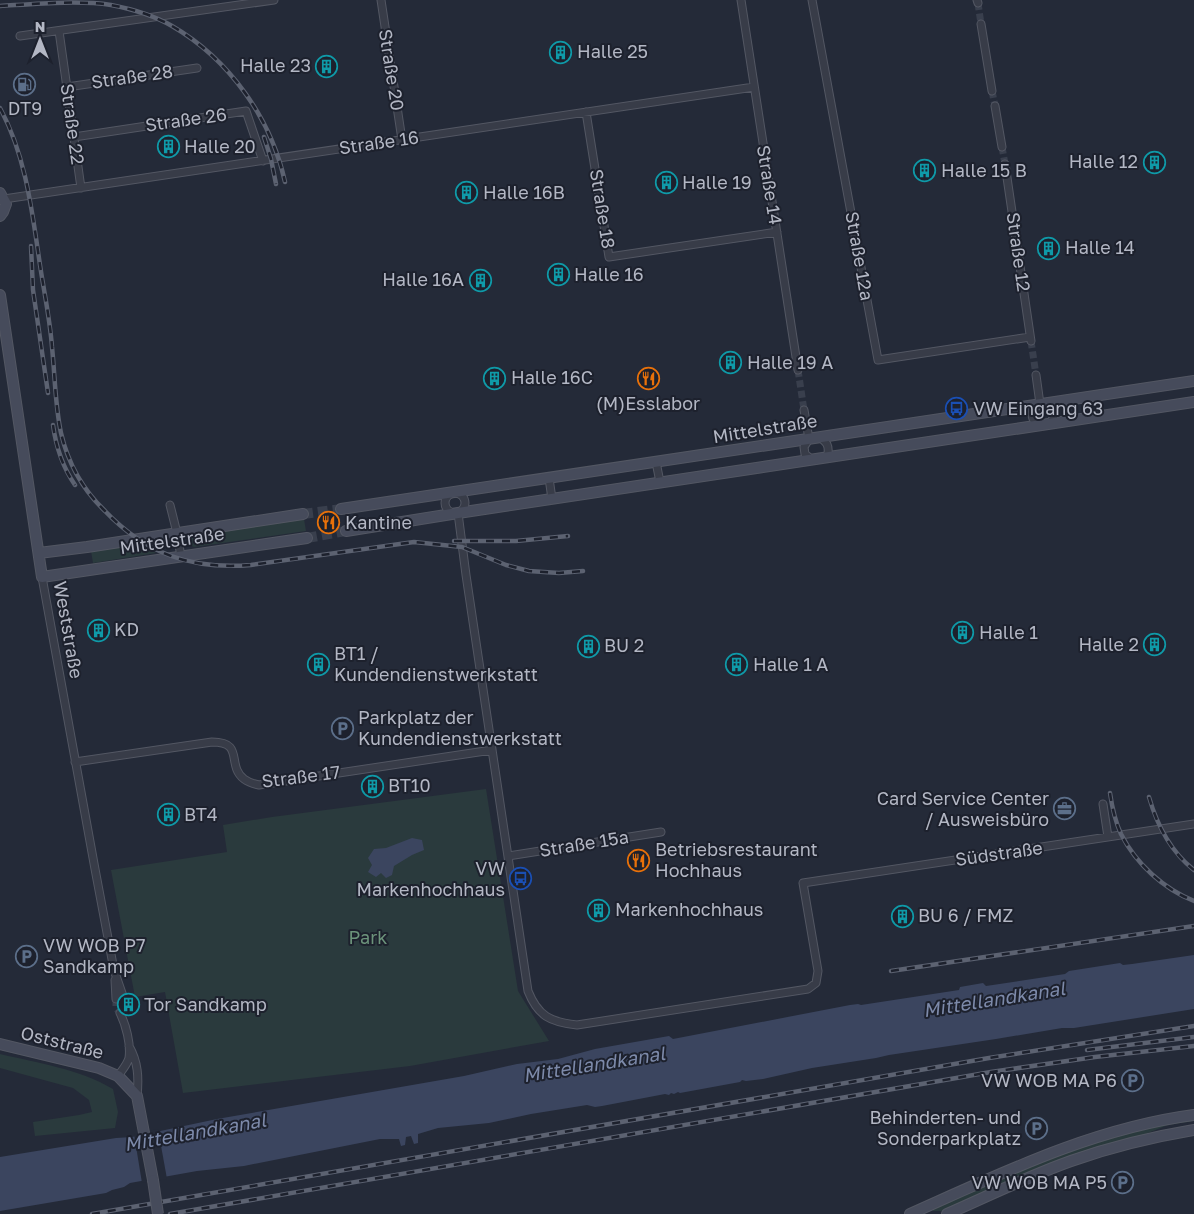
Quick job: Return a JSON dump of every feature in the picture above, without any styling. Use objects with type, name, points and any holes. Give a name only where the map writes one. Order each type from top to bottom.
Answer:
[{"type":"street","points":[[20,36],[274,0]]},
{"type":"street","name":"Straße 20","points":[[381,0],[402,140]]},
{"type":"street","name":"Straße 14","points":[[740,0],[798,370]]},
{"type":"street","name":"Straße 12a","points":[[812,0],[878,360],[1030,339]]},
{"type":"street","points":[[981,24],[992,91]]},
{"type":"street","name":"Straße 22","points":[[58,31],[81,188]]},
{"type":"street","name":"Straße 28","points":[[67,87],[197,68]]},
{"type":"street","name":"Straße 16","points":[[2,196],[81,188],[754,87]]},
{"type":"street","points":[[995,106],[1002,147]]},
{"type":"street","name":"Straße 26","points":[[74,137],[246,111],[262,161]]},
{"type":"street","name":"Straße 18","points":[[586,112],[609,257],[777,232]]},
{"type":"street","name":"Straße 12","points":[[1005,164],[1030,339]]},
{"type":"street","points":[[0,216],[5,208],[2,196]]},
{"type":"street","name":"Weststraße","points":[[0,295],[42,577],[120,999]]},
{"type":"street","points":[[1036,375],[1040,404]]},
{"type":"street","name":"Mittelstraße","points":[[341,509],[1194,381]]},
{"type":"street","name":"Mittelstraße","points":[[346,531],[1194,402]]},
{"type":"street","points":[[1040,404],[1050,405],[1054,412],[1051,422],[1044,425],[1036,423],[1032,415],[1033,408],[1040,404]]},
{"type":"street","points":[[804,410],[809,439],[804,447],[805,454],[818,459],[828,454],[829,448],[827,443],[820,437]]},
{"type":"street","points":[[656,462],[660,482]]},
{"type":"street","points":[[548,478],[552,499]]},
{"type":"street","points":[[453,492],[461,494],[466,501],[464,509],[458,513],[449,511],[445,504],[447,496],[453,492]]},
{"type":"street","points":[[170,505],[181,557]]},
{"type":"street","points":[[458,513],[508,856]]},
{"type":"street","name":"Mittelstraße","points":[[39,553],[303,514]]},
{"type":"street","name":"Mittelstraße","points":[[42,577],[307,538]]},
{"type":"street","name":"Straße 17","points":[[75,762],[212,742],[225,743],[233,749],[237,772],[245,781],[259,785],[492,750]]},
{"type":"street","points":[[1103,804],[1108,837]]},
{"type":"street","name":"Südstraße","points":[[508,856],[528,991],[534,1004],[543,1016],[559,1023],[577,1025],[808,989],[816,983],[818,971],[803,883],[1194,824]]},
{"type":"street","name":"Straße 15a","points":[[508,856],[661,832]]},
{"type":"street","points":[[118,1076],[129,1058],[123,1012]]},
{"type":"street","name":"Oststraße","points":[[0,1044],[99,1068],[118,1076],[137,1096]]},
{"type":"street","points":[[128,1046],[136,1058],[139,1080],[137,1096],[158,1214]]},
{"type":"street","points":[[910,1214],[1023,1164],[1093,1138],[1194,1115]]},
{"type":"street","points":[[947,1214],[1073,1160],[1121,1145],[1194,1130]]},
{"type":"green space","points":[[304,519],[306,531],[194,547],[190,545],[189,540],[192,536]]},
{"type":"green space","points":[[138,544],[156,553],[93,563],[91,551]]},
{"type":"green space","name":"Park","points":[[486,789],[518,991],[549,1041],[410,1066],[183,1093],[165,992],[135,997],[111,870],[227,852],[223,825]]},
{"type":"green space","points":[[0,1054],[86,1076],[113,1089],[118,1112],[115,1128],[35,1136],[33,1122],[92,1112],[89,1100],[73,1088],[0,1068]]},
{"type":"green space","points":[[1194,1119],[1194,1121],[1168,1125],[1143,1135],[1108,1144],[1027,1173],[943,1211],[933,1211],[933,1209],[1039,1162],[1083,1146],[1127,1133]]},
{"type":"water","points":[[412,838],[422,840],[424,850],[394,866],[392,875],[386,878],[381,873],[376,877],[368,872],[372,865],[368,858],[374,849],[386,848]]},
{"type":"water","name":"Mittellandkanal","points":[[1194,955],[1194,1009],[889,1055],[812,1068],[763,1079],[742,1080],[740,1082],[602,1106],[587,1105],[489,1123],[438,1128],[418,1134],[418,1143],[414,1144],[411,1136],[406,1137],[405,1145],[401,1146],[399,1139],[380,1139],[244,1166],[197,1171],[130,1183],[106,1193],[0,1211],[0,1157],[132,1137],[217,1119],[464,1076],[517,1064],[558,1059],[595,1049],[669,1036],[673,1039],[850,1005],[959,990],[960,987],[983,983],[986,986],[1065,974],[1069,971],[1120,963],[1123,965]]},
{"type":"pier","points":[[158,1129],[167,1179],[142,1183],[134,1134]]},
{"type":"tunnel","points":[[978,3],[981,24]]},
{"type":"tunnel","points":[[992,91],[995,106]]},
{"type":"tunnel","points":[[1002,147],[1005,164]]},
{"type":"tunnel","points":[[1031,341],[1036,375]]},
{"type":"tunnel","points":[[798,370],[804,410]]},
{"type":"tunnel","points":[[303,514],[341,509]]},
{"type":"tunnel","points":[[307,538],[346,531]]},
{"type":"tunnel","points":[[116,999],[116,1008],[120,1013]]},
{"type":"tunnel","points":[[124,999],[125,1012]]},
{"type":"railway","points":[[0,6],[41,3],[111,5],[142,13],[172,26],[212,55],[245,92],[269,135],[285,182]]},
{"type":"railway","points":[[0,108],[16,145],[31,204],[50,326],[57,412],[64,444],[72,465],[83,485],[97,503],[121,526],[137,538],[171,556],[209,565],[251,565],[414,542],[462,547],[506,565],[529,571],[559,573],[583,571]]},
{"type":"railway","points":[[264,137],[276,184]]},
{"type":"railway","points":[[31,246],[33,290],[48,393]]},
{"type":"railway","points":[[53,425],[60,456],[66,471],[75,485]]},
{"type":"railway","points":[[454,541],[516,541],[568,536]]},
{"type":"railway","points":[[1110,793],[1114,814],[1127,845],[1152,874],[1172,890],[1194,901]]},
{"type":"railway","points":[[1149,797],[1160,827],[1171,846],[1194,870]]},
{"type":"railway","points":[[891,971],[1194,926]]},
{"type":"railway","points":[[92,1214],[989,1058],[1194,1026]]},
{"type":"railway","points":[[1087,1050],[1194,1037]]},
{"type":"railway","points":[[170,1214],[991,1072],[1095,1057],[1194,1046]]},
{"type":"place","name":"Halle 25","points":[[561,52]]},
{"type":"place","name":"Halle 23","points":[[327,66]]},
{"type":"place","name":"DT9","points":[[25,84]]},
{"type":"place","name":"Halle 20","points":[[168,147]]},
{"type":"place","name":"Halle 12","points":[[1154,162]]},
{"type":"place","name":"Halle 15 B","points":[[925,171]]},
{"type":"place","name":"Halle 19","points":[[666,183]]},
{"type":"place","name":"Halle 16B","points":[[467,193]]},
{"type":"place","name":"Halle 14","points":[[1049,248]]},
{"type":"place","name":"Halle 16","points":[[558,275]]},
{"type":"place","name":"Halle 16A","points":[[480,280]]},
{"type":"place","name":"Halle 19 A","points":[[731,363]]},
{"type":"place","name":"Halle 16C","points":[[495,378]]},
{"type":"place","name":"(M)Esslabor","points":[[648,379]]},
{"type":"place","name":"VW Eingang 63","points":[[957,409]]},
{"type":"place","name":"Kantine","points":[[329,523]]},
{"type":"place","name":"KD","points":[[98,630]]},
{"type":"place","name":"Halle 1","points":[[963,633]]},
{"type":"place","name":"Halle 2","points":[[1155,645]]},
{"type":"place","name":"BU 2","points":[[588,646]]},
{"type":"place","name":"BT1 / Kundendienstwerkstatt","points":[[318,664]]},
{"type":"place","name":"Halle 1 A","points":[[737,665]]},
{"type":"place","name":"Parkplatz der Kundendienstwerkstatt","points":[[342,728]]},
{"type":"place","name":"BT10","points":[[372,786]]},
{"type":"place","name":"Card Service Center / Ausweisbüro","points":[[1065,809]]},
{"type":"place","name":"BT4","points":[[168,815]]},
{"type":"place","name":"Betriebsrestaurant Hochhaus","points":[[639,860]]},
{"type":"place","name":"VW Markenhochhaus","points":[[521,879]]},
{"type":"place","name":"Markenhochhaus","points":[[599,910]]},
{"type":"place","name":"BU 6 / FMZ","points":[[902,916]]},
{"type":"place","name":"VW WOB P7 Sandkamp","points":[[27,956]]},
{"type":"place","name":"Tor Sandkamp","points":[[128,1005]]},
{"type":"place","name":"VW WOB MA P6","points":[[1133,1081]]},
{"type":"place","name":"Behinderten- und Sonderparkplatz","points":[[1037,1128]]},
{"type":"place","name":"VW WOB MA P5","points":[[1123,1183]]}]
